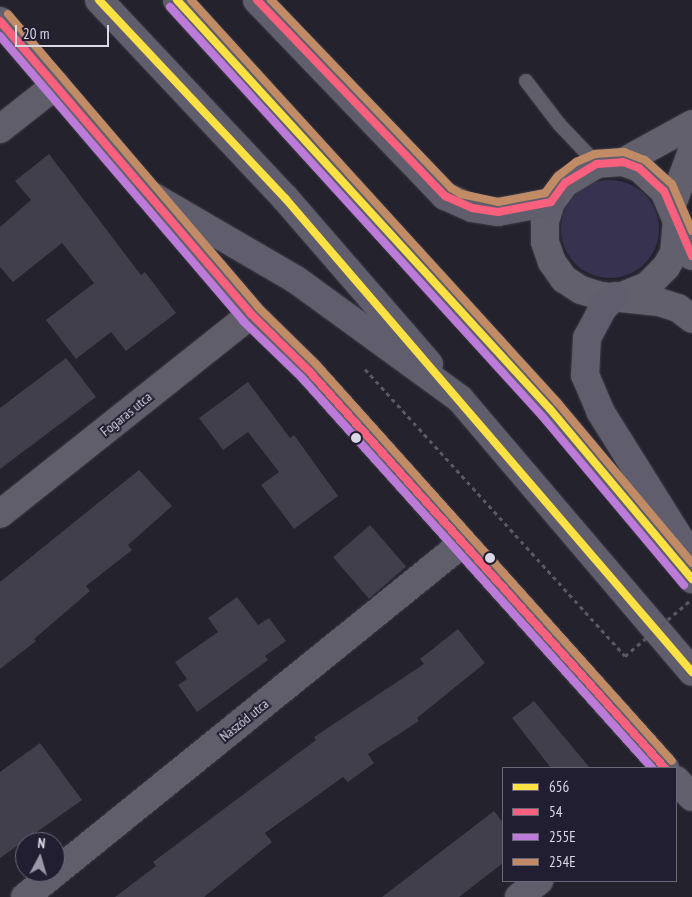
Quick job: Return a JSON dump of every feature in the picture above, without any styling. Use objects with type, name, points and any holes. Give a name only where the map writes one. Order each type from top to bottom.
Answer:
[{"type":"main road","points":[[99,0],[285,198],[460,399],[692,672]]},
{"type":"main road","points":[[176,0],[550,409],[692,580]]},
{"type":"main road","points":[[257,0],[445,196],[472,208],[498,212],[551,202]]},
{"type":"main road","points":[[0,21],[251,314],[309,371],[664,767]]},
{"type":"main road","points":[[692,124],[565,183],[551,202],[545,222],[545,242],[552,262],[564,278],[581,290],[659,302],[678,308],[692,319]]},
{"type":"main road","points":[[692,151],[674,213],[677,237],[666,267],[647,286],[618,296],[603,308],[587,338],[584,375],[600,411],[692,558]]},
{"type":"main road","points":[[610,163],[639,168],[653,178],[674,213],[692,256]]},
{"type":"main road","points":[[147,193],[295,279],[460,399]]},
{"type":"main road","points":[[677,781],[692,798]]},
{"type":"street","points":[[0,129],[56,85]]},
{"type":"street","name":"Fogaras utca","points":[[0,514],[251,314]]},
{"type":"street","name":"Naszód utca","points":[[25,897],[463,543]]},
{"type":"street","points":[[519,897],[538,882]]},
{"type":"lane","points":[[526,81],[559,124],[610,163]]},
{"type":"path","points":[[360,364],[625,656],[692,599]]},
{"type":"shaded area","points":[[610,180],[629,184],[645,194],[655,210],[659,229],[655,248],[645,264],[629,274],[610,278],[591,274],[575,264],[565,248],[561,229],[565,210],[575,194],[591,184]]},
{"type":"building","points":[[49,154],[141,275],[145,272],[176,313],[126,351],[111,332],[76,359],[46,320],[94,283],[62,243],[13,282],[0,267],[0,227],[31,200],[15,181]]},
{"type":"building","points":[[66,358],[96,397],[0,469],[0,408]]},
{"type":"building","points":[[248,382],[290,438],[294,435],[338,496],[294,529],[261,485],[279,472],[248,432],[223,450],[199,418]]},
{"type":"building","points":[[139,470],[172,506],[128,545],[132,550],[86,586],[90,591],[34,639],[36,641],[0,669],[0,582]]},
{"type":"building","points":[[370,525],[406,567],[369,599],[333,557]]},
{"type":"building","points":[[237,597],[258,625],[269,618],[286,641],[265,656],[268,660],[197,712],[178,685],[187,679],[175,662],[218,632],[208,618]]},
{"type":"building","points":[[458,629],[485,663],[417,718],[419,721],[368,754],[374,763],[348,782],[343,777],[265,833],[272,842],[204,897],[115,897],[156,866],[153,862],[316,740],[314,737],[424,664],[420,659]]},
{"type":"building","points":[[534,701],[589,767],[550,767],[512,718]]},
{"type":"building","points":[[40,743],[82,800],[37,832],[15,832],[15,847],[0,858],[0,772]]},
{"type":"building","points":[[494,811],[502,822],[502,864],[459,897],[382,897]]},
{"type":"transit line","name":"656","points":[[99,0],[285,198],[692,672]]},
{"type":"transit line","name":"656","points":[[177,0],[550,409],[692,579]]},
{"type":"transit line","name":"254E","points":[[191,0],[557,402],[692,563]]},
{"type":"transit line","name":"54","points":[[257,0],[445,196],[472,208],[498,212],[551,202]]},
{"type":"transit line","name":"254E","points":[[271,0],[451,188],[461,194],[498,202],[545,193],[558,176],[576,162],[595,154],[624,152],[645,160],[672,184],[692,231]]},
{"type":"transit line","name":"255E","points":[[170,7],[542,416],[684,585]]},
{"type":"transit line","name":"254E","points":[[8,14],[258,307],[316,364],[672,761]]},
{"type":"transit line","name":"54","points":[[0,21],[251,314],[309,371],[664,767]]},
{"type":"transit line","name":"255E","points":[[0,36],[243,321],[302,378],[651,767]]},
{"type":"transit line","name":"54","points":[[551,202],[565,183],[597,164],[623,162],[639,168],[664,191],[692,256]]}]
